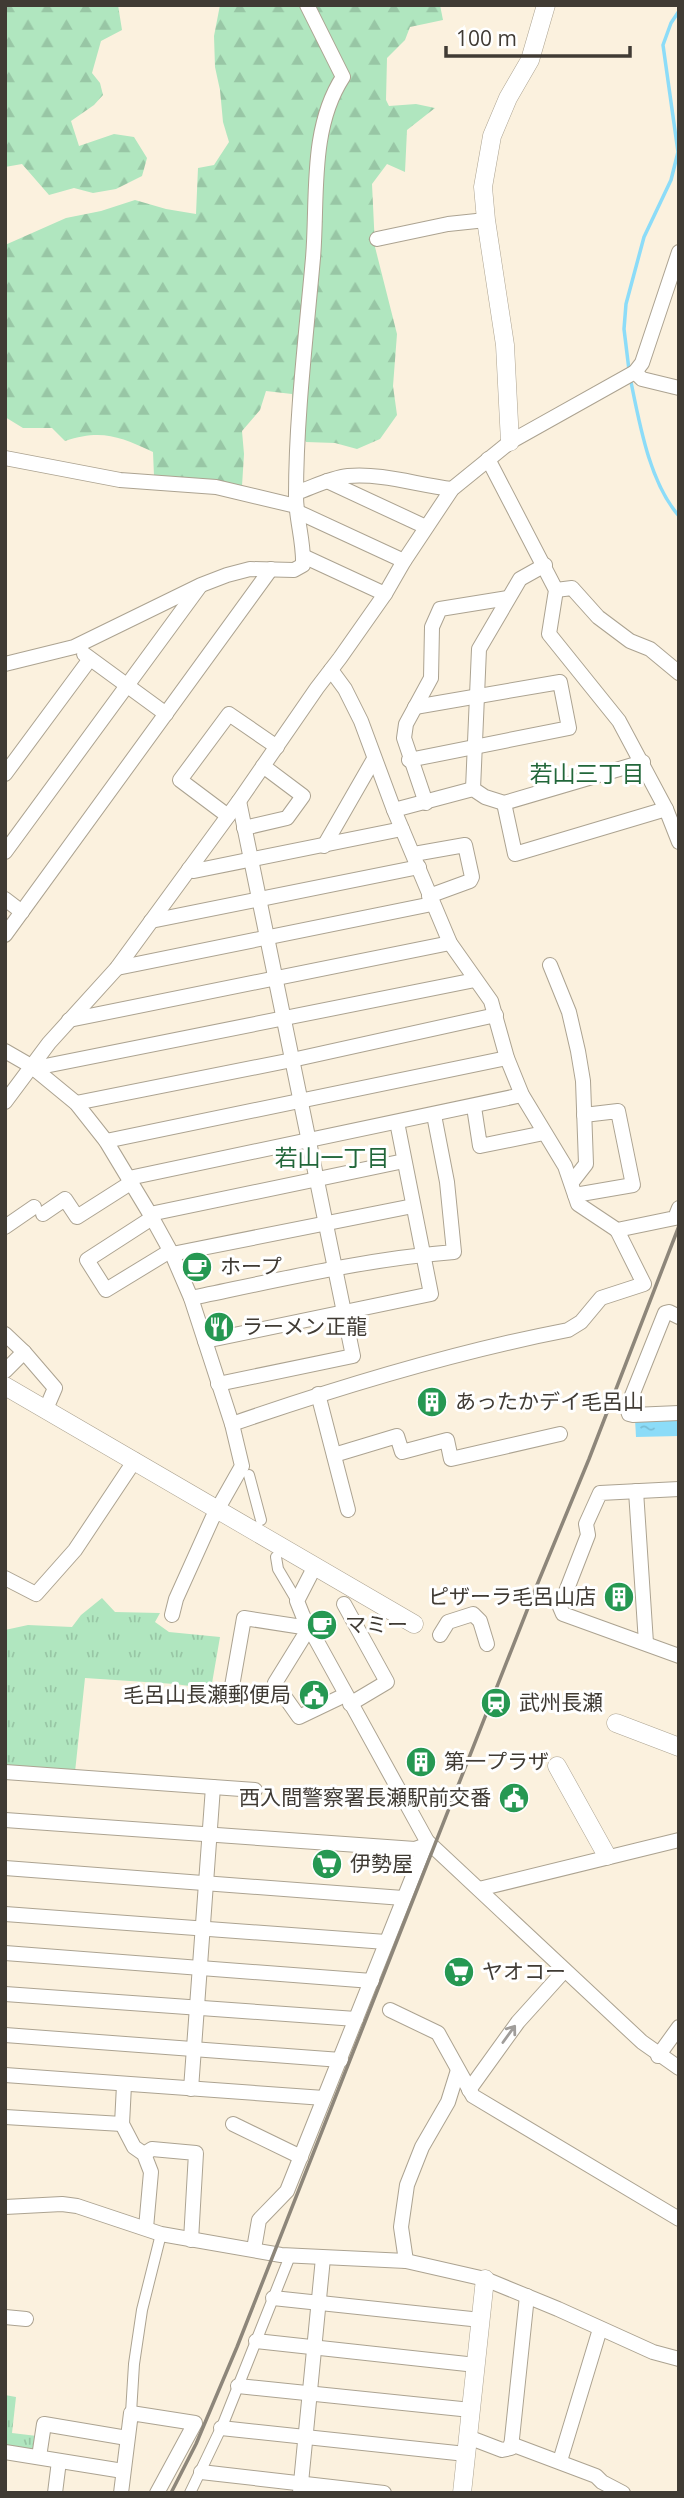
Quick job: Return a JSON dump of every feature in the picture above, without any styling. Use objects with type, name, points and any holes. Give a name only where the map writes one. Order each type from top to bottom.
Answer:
[{"type":"street","points":[[5,664],[74,647],[227,575],[250,569],[294,570],[303,565],[297,504],[297,441],[313,252],[316,164],[335,89],[343,77],[307,5]]},
{"type":"street","points":[[510,442],[505,345],[483,187],[492,136],[508,98],[530,60],[546,5]]},
{"type":"street","points":[[377,239],[448,224],[486,220]]},
{"type":"street","points":[[5,1102],[69,1020],[117,968],[239,801],[385,594],[452,489],[510,442],[635,372],[642,363],[679,252]]},
{"type":"street","points":[[635,372],[642,379],[679,388]]},
{"type":"street","points":[[5,458],[120,480],[216,486],[297,504],[404,561]]},
{"type":"street","points":[[488,458],[556,590],[549,634],[619,721],[643,762],[679,842]]},
{"type":"street","points":[[297,504],[327,481],[348,476],[389,478],[452,489]]},
{"type":"street","points":[[327,481],[426,527]]},
{"type":"street","points":[[303,556],[385,594]]},
{"type":"street","points":[[473,789],[479,649],[520,579],[545,565]]},
{"type":"street","points":[[5,934],[271,569]]},
{"type":"street","points":[[5,852],[201,585]]},
{"type":"street","points":[[556,590],[572,589],[597,617],[630,641],[650,649],[679,673]]},
{"type":"street","points":[[426,803],[404,738],[406,723],[431,678],[432,627],[440,609],[508,598]]},
{"type":"street","points":[[74,647],[166,714]]},
{"type":"street","points":[[5,774],[90,659]]},
{"type":"street","points":[[232,1424],[318,1394],[472,1350],[568,1330],[581,1322],[601,1298],[643,1284],[617,1230],[578,1205],[565,1166],[522,1095],[507,1058],[491,1001],[450,943],[394,810],[361,721],[345,689],[331,670]]},
{"type":"street","points":[[410,760],[569,728],[560,682],[415,707]]},
{"type":"street","points":[[228,816],[180,780],[229,713],[277,747]]},
{"type":"street","points":[[324,846],[374,759]]},
{"type":"street","points":[[473,789],[485,797],[504,803],[643,762]]},
{"type":"street","points":[[244,828],[288,818],[303,796],[263,766]]},
{"type":"street","points":[[394,810],[473,789]]},
{"type":"street","points":[[218,1384],[353,1356],[239,801]]},
{"type":"street","points":[[504,803],[515,854],[666,809]]},
{"type":"street","points":[[189,869],[194,871],[324,846],[402,828]]},
{"type":"street","points":[[117,968],[431,900],[470,881],[472,877],[465,845],[416,860],[259,898],[151,921]]},
{"type":"street","points":[[5,899],[22,912]]},
{"type":"street","points":[[69,1020],[450,943]]},
{"type":"street","points":[[550,965],[569,1013],[583,1081],[586,1164],[573,1189]]},
{"type":"street","points":[[31,1066],[45,1066],[475,980]]},
{"type":"street","points":[[76,1103],[292,1060],[496,1015]]},
{"type":"street","points":[[5,1051],[31,1066],[76,1103],[106,1141],[130,1180],[171,1252],[191,1298],[232,1424],[242,1466],[218,1508],[176,1599],[172,1615]]},
{"type":"street","points":[[106,1141],[507,1058]]},
{"type":"street","points":[[5,1227],[65,1199],[77,1217],[130,1180],[522,1095]]},
{"type":"street","points":[[474,1107],[481,1146],[544,1133]]},
{"type":"street","points":[[573,1189],[633,1185],[618,1111],[584,1115]]},
{"type":"street","points":[[191,1298],[335,1269],[454,1252],[447,1182],[434,1115]]},
{"type":"street","points":[[205,1341],[431,1294],[397,1122]]},
{"type":"street","points":[[404,1161],[151,1216],[87,1260],[106,1290],[171,1252],[413,1206]]},
{"type":"street","points":[[617,1230],[675,1218],[679,1208]]},
{"type":"street","points":[[679,1317],[669,1311],[665,1313],[627,1408],[629,1414],[633,1415],[679,1413]]},
{"type":"street","points":[[6,1335],[55,1388],[46,1409]]},
{"type":"street","points":[[5,1371],[24,1352]]},
{"type":"street","points":[[5,1386],[414,1624]]},
{"type":"street","points":[[318,1394],[348,1510]]},
{"type":"street","points":[[334,1455],[397,1436],[402,1452],[446,1440],[451,1459],[560,1434]]},
{"type":"street","points":[[5,1578],[36,1594],[75,1550],[135,1460]]},
{"type":"street","points":[[249,1475],[261,1520]]},
{"type":"street","points":[[679,1489],[600,1493],[586,1524],[588,1535],[560,1607],[563,1614],[679,1656]]},
{"type":"street","points":[[636,1491],[646,1643]]},
{"type":"street","points":[[276,1557],[278,1569],[425,1844],[479,1889],[659,2056],[679,2068]]},
{"type":"street","points":[[297,1601],[315,1566]]},
{"type":"street","points":[[309,1628],[275,1683],[299,1717],[394,1682],[344,1604]]},
{"type":"street","points":[[440,1635],[448,1622],[473,1614],[480,1621],[487,1644]]},
{"type":"street","points":[[230,1692],[244,1618],[309,1628]]},
{"type":"street","points":[[616,1723],[679,1747]]},
{"type":"street","points":[[557,1766],[607,1856]]},
{"type":"street","points":[[5,1772],[255,1790]]},
{"type":"street","points":[[191,2089],[213,1787]]},
{"type":"street","points":[[5,1819],[415,1849],[425,1844]]},
{"type":"street","points":[[479,1889],[679,1840]]},
{"type":"street","points":[[254,2249],[259,2220],[288,2191],[425,1844]]},
{"type":"street","points":[[5,1868],[403,1898]]},
{"type":"street","points":[[5,1914],[386,1942]]},
{"type":"street","points":[[5,1953],[372,1981]]},
{"type":"street","points":[[469,2090],[518,2021],[564,1970]]},
{"type":"street","points":[[5,1994],[356,2019]]},
{"type":"street","points":[[390,2010],[438,2033],[473,2096],[679,2219]]},
{"type":"street","points":[[659,2056],[679,2027]]},
{"type":"street","points":[[5,2035],[341,2060]]},
{"type":"street","points":[[406,2261],[401,2227],[407,2185],[422,2147],[448,2102],[458,2070]]},
{"type":"street","points":[[5,2075],[324,2098]]},
{"type":"street","points":[[124,2085],[122,2124],[135,2147],[144,2154],[151,2172],[146,2228]]},
{"type":"street","points":[[5,2117],[122,2124]]},
{"type":"street","points":[[233,2124],[301,2157]]},
{"type":"street","points":[[144,2154],[152,2149],[196,2154],[191,2240]]},
{"type":"street","points":[[5,2207],[62,2204],[77,2206],[161,2234],[191,2240],[290,2256],[406,2261],[485,2279],[653,2353],[679,2359]]},
{"type":"street","points":[[121,2493],[142,2310],[161,2234]]},
{"type":"street","points":[[190,2493],[221,2428],[290,2256]]},
{"type":"street","points":[[300,2488],[323,2258]]},
{"type":"street","points":[[462,2493],[485,2279]]},
{"type":"street","points":[[221,2428],[306,2438],[467,2445],[502,2450],[511,2448],[527,2296]]},
{"type":"street","points":[[273,2298],[481,2320]]},
{"type":"street","points":[[5,2317],[26,2319]]},
{"type":"street","points":[[560,2461],[600,2329]]},
{"type":"street","points":[[256,2341],[476,2365]]},
{"type":"street","points":[[238,2386],[471,2410]]},
{"type":"street","points":[[131,2413],[195,2423],[157,2493]]},
{"type":"street","points":[[38,2457],[44,2424],[127,2438]]},
{"type":"street","points":[[511,2444],[596,2476],[622,2493]]},
{"type":"street","points":[[5,2452],[123,2470]]},
{"type":"street","points":[[55,2493],[59,2461]]},
{"type":"street","points":[[201,2472],[300,2488],[384,2493]]},
{"type":"green space","points":[[5,5],[118,5],[122,30],[101,41],[92,73],[100,83],[103,95],[71,121],[79,146],[114,134],[134,137],[147,158],[142,176],[116,189],[93,193],[74,188],[49,195],[22,164],[5,167]]},
{"type":"green space","points":[[220,5],[440,5],[443,20],[410,27],[405,40],[387,58],[386,100],[389,106],[416,104],[435,108],[407,130],[405,172],[387,164],[372,184],[375,247],[397,334],[393,386],[397,415],[380,439],[357,449],[335,443],[306,442],[293,421],[292,394],[266,391],[260,410],[242,431],[242,486],[217,480],[154,476],[153,452],[120,438],[89,435],[65,441],[52,428],[23,428],[5,417],[5,245],[66,218],[135,200],[196,214],[198,168],[214,165],[229,142],[223,122],[215,67],[214,36]]},
{"type":"green space","points":[[102,1598],[115,1612],[160,1613],[155,1622],[169,1632],[220,1637],[211,1689],[85,1678],[75,1772],[5,1769],[5,1630],[28,1625],[72,1627],[81,1615]]},
{"type":"green space","points":[[5,2395],[16,2397],[12,2433],[37,2436],[34,2450],[5,2446]]},
{"type":"water","points":[[679,1417],[679,1436],[636,1437],[635,1419]]},
{"type":"waterway","points":[[629,370],[624,329],[626,304],[644,237],[671,180],[678,152],[663,45],[671,23],[679,11]]},
{"type":"waterway","points":[[630,377],[653,469],[660,486],[679,516]]},
{"type":"railway","points":[[171,2493],[196,2444],[237,2347],[679,1226]]},
{"type":"place","name":"ホープ","points":[[197,1267]]},
{"type":"place","name":"ラーメン正龍","points":[[219,1327]]},
{"type":"place","name":"あったかデイ毛呂山","points":[[432,1402]]},
{"type":"place","name":"ピザーラ毛呂山店","points":[[619,1597]]},
{"type":"place","name":"マミー","points":[[322,1625]]},
{"type":"place","name":"毛呂山長瀬郵便局","points":[[314,1695]]},
{"type":"place","name":"武州長瀬","points":[[496,1703]]},
{"type":"place","name":"第一プラザ","points":[[421,1762]]},
{"type":"place","name":"西入間警察署長瀬駅前交番","points":[[514,1798]]},
{"type":"place","name":"伊勢屋","points":[[327,1864]]},
{"type":"place","name":"ヤオコー","points":[[459,1972]]},
{"type":"district","name":"若山三丁目","points":[[587,774]]},
{"type":"district","name":"若山一丁目","points":[[332,1158]]}]
